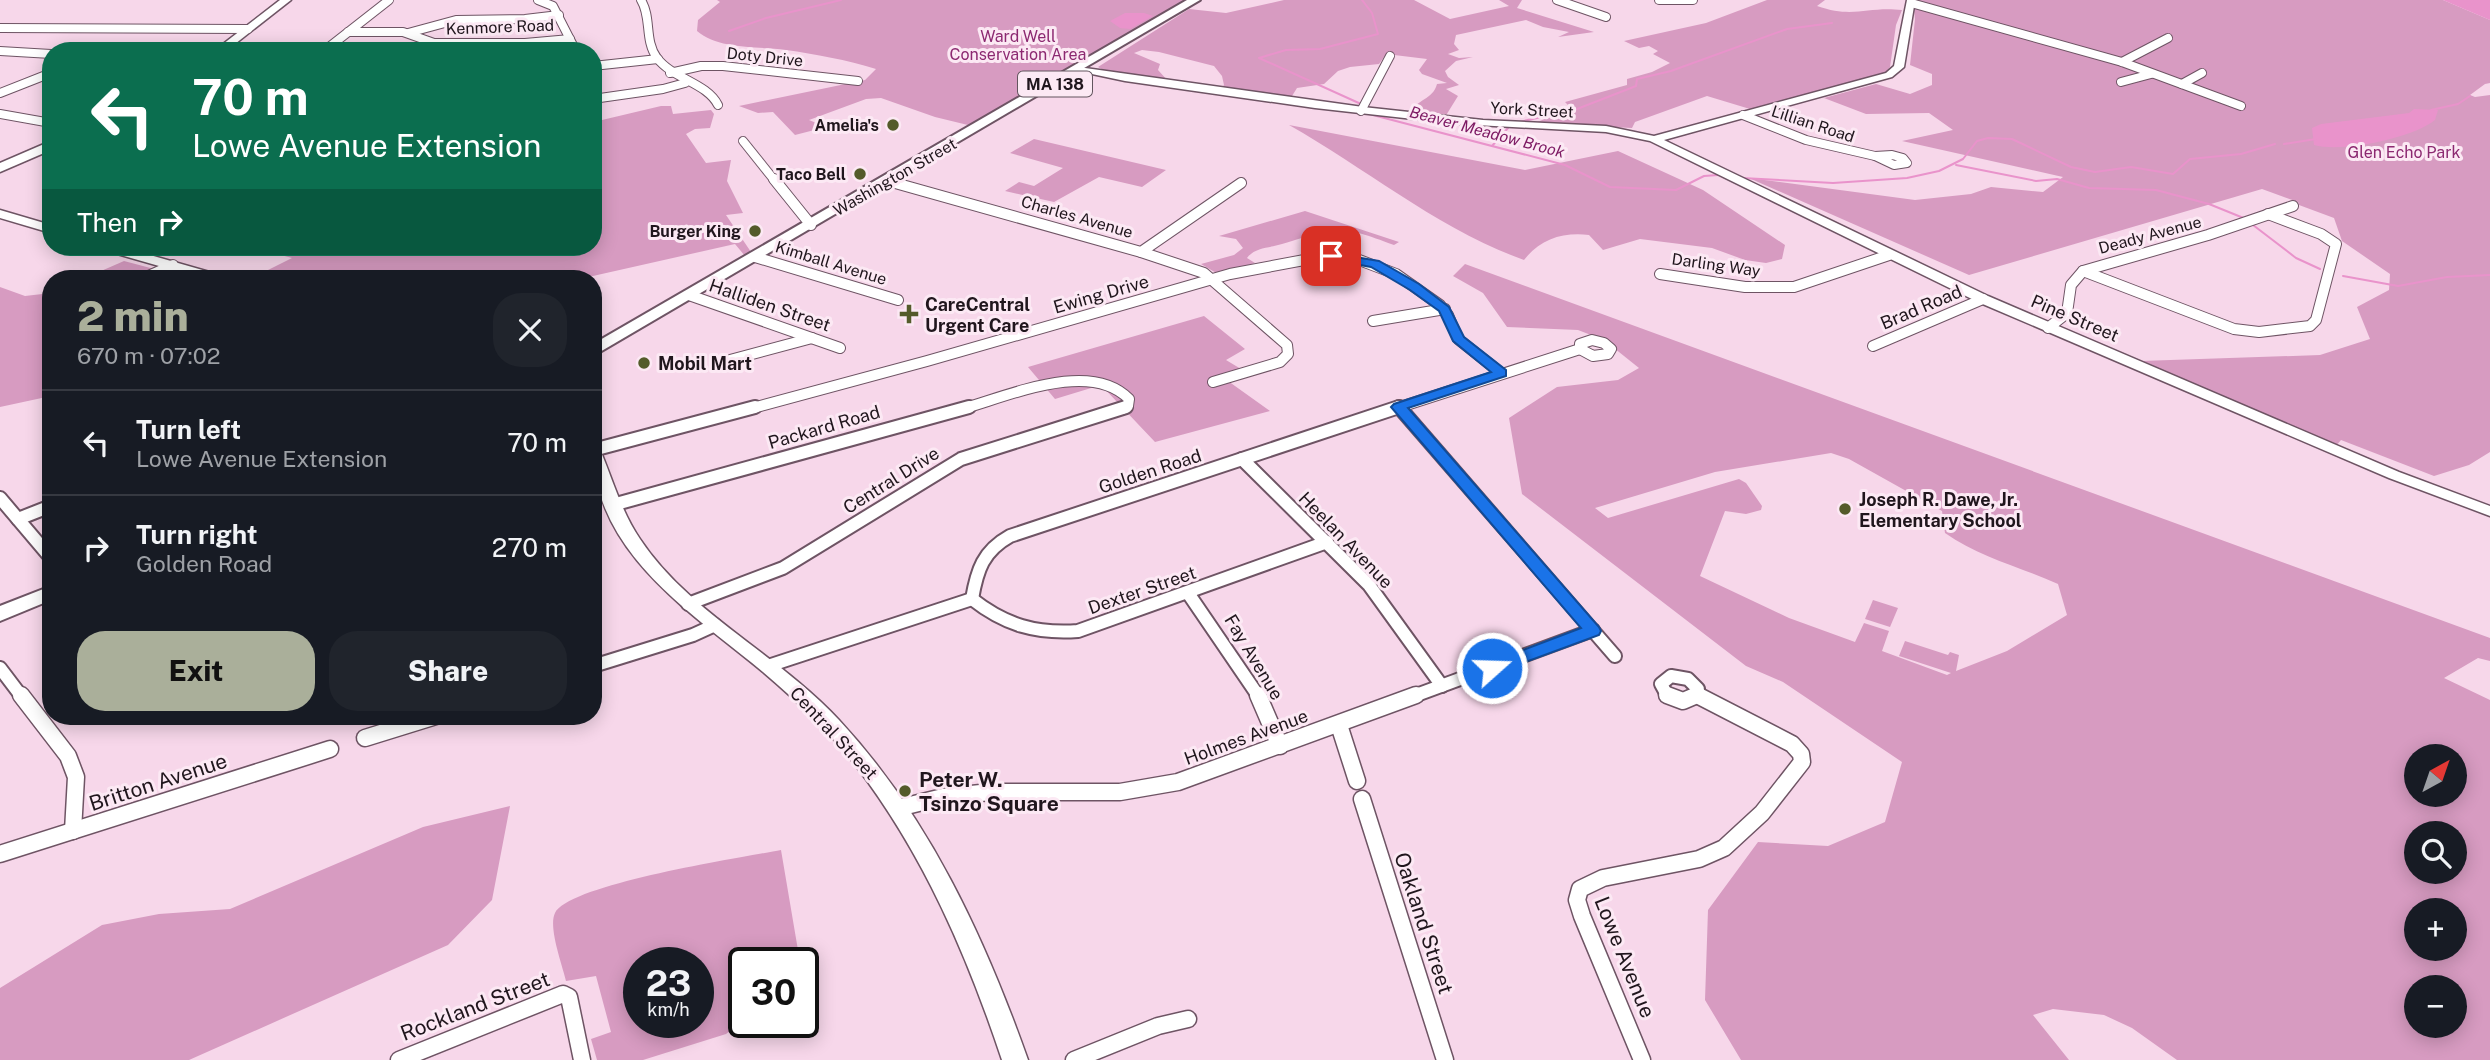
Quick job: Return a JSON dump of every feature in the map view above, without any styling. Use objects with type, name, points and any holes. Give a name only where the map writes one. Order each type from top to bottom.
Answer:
[{"type":"main road","points":[[231,42],[286,0]]},
{"type":"main road","name":"Washington Street","points":[[602,346],[1195,0]]},
{"type":"main road","points":[[0,168],[42,150]]},
{"type":"main road","points":[[0,214],[42,226]]},
{"type":"main road","points":[[140,256],[189,270]]},
{"type":"main road","name":"Central Street","points":[[602,473],[635,545],[663,580],[688,604],[768,666],[838,732],[898,808],[946,895],[996,1008],[1015,1060]]},
{"type":"main road","points":[[0,614],[42,596]]},
{"type":"street","points":[[335,42],[389,0]]},
{"type":"street","points":[[538,0],[550,3],[572,42]]},
{"type":"street","points":[[1557,0],[1606,17]]},
{"type":"street","points":[[1655,2],[1693,0]]},
{"type":"street","points":[[645,1],[648,37],[658,59],[670,73],[714,97],[718,105]]},
{"type":"street","points":[[1911,2],[2122,62],[2241,106]]},
{"type":"street","name":"York Street","points":[[1078,70],[1361,111],[1472,122],[1606,129],[1654,139],[1889,75],[1899,67],[1911,2]]},
{"type":"street","points":[[408,33],[456,20],[532,19],[559,15]]},
{"type":"street","points":[[0,28],[248,29]]},
{"type":"street","name":"Kenmore Road","points":[[348,32],[408,33],[425,42]]},
{"type":"street","points":[[2122,62],[2168,38]]},
{"type":"street","name":"Kenmore Road","points":[[542,42],[570,39]]},
{"type":"street","points":[[0,51],[42,53]]},
{"type":"street","points":[[1361,111],[1390,56]]},
{"type":"street","points":[[602,65],[658,59]]},
{"type":"street","name":"Doty Drive","points":[[670,73],[715,65],[858,81]]},
{"type":"street","points":[[2182,84],[2202,73]]},
{"type":"street","points":[[2122,82],[2151,74]]},
{"type":"street","points":[[0,93],[42,76]]},
{"type":"street","points":[[30,81],[42,83]]},
{"type":"street","points":[[602,98],[663,89],[685,82]]},
{"type":"street","points":[[0,114],[42,122]]},
{"type":"street","name":"Lillian Road","points":[[1743,115],[1806,140],[1875,156]]},
{"type":"street","name":"Pine Street","points":[[1654,139],[1889,256],[2048,328],[2394,475],[2490,511]]},
{"type":"street","points":[[743,141],[811,225]]},
{"type":"street","name":"Charles Avenue","points":[[888,181],[1141,252],[1241,183]]},
{"type":"street","name":"Deady Avenue","points":[[2048,328],[2067,313],[2071,285],[2083,271],[2182,244],[2293,206]]},
{"type":"street","points":[[2083,271],[2227,328],[2259,332],[2308,327],[2316,320],[2336,244],[2321,234],[2268,214]]},
{"type":"street","points":[[1141,252],[1188,266],[1212,279],[1283,341],[1289,350],[1285,359],[1269,367],[1213,382]]},
{"type":"street","name":"Darling Way","points":[[1660,274],[1745,287],[1794,287],[1889,256]]},
{"type":"street","name":"Kimball Avenue","points":[[755,257],[898,300]]},
{"type":"street","name":"Ewing Drive","points":[[602,449],[952,354],[1212,279],[1282,264],[1343,257],[1390,270],[1445,309],[1458,339],[1501,373]]},
{"type":"street","points":[[162,270],[173,265]]},
{"type":"street","name":"Halliden Street","points":[[689,295],[840,348]]},
{"type":"street","name":"Brad Road","points":[[1873,346],[1983,299]]},
{"type":"street","points":[[1373,321],[1445,309]]},
{"type":"street","points":[[715,364],[812,338]]},
{"type":"street","name":"Golden Road","points":[[972,599],[982,557],[999,541],[1580,349]]},
{"type":"street","name":"Packard Road","points":[[615,504],[1042,386],[1077,380],[1102,381],[1121,390],[1128,397],[1130,404],[1122,409]]},
{"type":"street","points":[[1399,407],[1615,656]]},
{"type":"street","name":"Central Drive","points":[[688,604],[783,568],[961,459],[1122,409]]},
{"type":"street","name":"Heelan Avenue","points":[[1242,459],[1369,584],[1442,687]]},
{"type":"street","points":[[0,498],[42,547]]},
{"type":"street","points":[[18,519],[42,510]]},
{"type":"street","name":"Dexter Street","points":[[972,599],[1007,624],[1032,632],[1088,628],[1326,542]]},
{"type":"street","name":"Fay Avenue","points":[[1188,593],[1218,632],[1258,695],[1280,746]]},
{"type":"street","points":[[768,666],[972,599]]},
{"type":"street","points":[[602,663],[693,635],[715,625]]},
{"type":"street","name":"Holmes Avenue","points":[[898,808],[943,797],[990,792],[1120,792],[1150,788],[1215,771],[1593,631]]},
{"type":"street","points":[[0,668],[42,722]]},
{"type":"street","name":"Lowe Avenue","points":[[1642,1060],[1582,916],[1577,900],[1580,890],[1592,880],[1688,863],[1723,849],[1744,832],[1802,762],[1801,754],[1792,744],[1697,695]]},
{"type":"street","points":[[44,725],[68,756],[76,777],[73,831]]},
{"type":"street","points":[[366,738],[390,725]]},
{"type":"street","points":[[1339,725],[1357,781]]},
{"type":"street","name":"Britton Avenue","points":[[0,854],[330,749]]},
{"type":"street","name":"Oakland Street","points":[[1362,799],[1445,1060]]},
{"type":"street","points":[[567,995],[582,1060]]},
{"type":"street","name":"Rockland Street","points":[[399,1060],[567,995]]},
{"type":"street","points":[[1074,1060],[1112,1047],[1155,1026],[1188,1019]]},
{"type":"green space","name":"Ward Well Conservation Area","points":[[717,0],[1186,0],[972,126],[935,117],[881,98],[866,99],[809,120],[826,127],[795,135],[773,112],[758,113],[739,106],[865,80],[876,69],[808,53],[739,46],[706,37],[697,31],[698,20],[720,2]]},
{"type":"green space","points":[[1284,0],[1414,0],[1450,19],[1509,6],[1499,0],[1522,0],[1517,8],[1594,32],[1558,37],[1569,32],[1543,27],[1526,20],[1456,35],[1454,44],[1459,50],[1448,54],[1459,58],[1473,57],[1456,61],[1445,71],[1448,77],[1459,85],[1446,89],[1458,96],[1445,117],[1411,113],[1413,108],[1432,93],[1437,84],[1447,83],[1422,74],[1419,70],[1427,59],[1386,54],[1379,64],[1338,71],[1324,84],[1297,88],[1292,96],[1286,99],[1220,90],[1224,85],[1222,76],[1214,66],[1159,52],[1142,50],[1134,53],[1160,64],[1158,70],[1168,81],[1107,72],[1098,67],[1189,9],[1226,13]]},
{"type":"green space","points":[[1767,0],[1825,0],[1817,6],[1841,12],[1902,10],[1896,25],[1890,67],[1885,73],[1750,109],[1707,96],[1635,122],[1632,128],[1535,123],[1571,108],[1565,102],[1627,85],[1627,79],[1652,72],[1670,63],[1653,54],[1658,51],[1649,46],[1639,48],[1624,41],[1706,23]]},
{"type":"green space","name":"Glen Echo Park","points":[[1913,0],[2443,0],[2490,20],[2490,83],[2470,95],[2490,95],[2490,452],[2469,465],[2434,476],[2341,440],[2335,447],[2141,361],[2320,355],[2370,339],[2357,307],[2389,290],[2390,274],[2342,241],[2334,218],[2299,205],[2298,202],[2262,189],[1969,275],[1749,178],[1915,200],[1971,194],[1991,187],[2043,192],[2063,177],[1902,141],[1953,130],[1929,113],[1866,114],[1824,98],[1876,84],[1910,94],[1932,85],[1932,74],[1910,65],[1915,19]]},
{"type":"green space","points":[[661,106],[671,106],[673,114],[711,110],[714,114],[710,128],[695,129],[686,134],[706,163],[731,160],[727,181],[743,213],[726,215],[751,252],[745,256],[735,244],[602,274],[602,270],[268,270],[292,258],[285,256],[602,256],[602,120]]},
{"type":"green space","points":[[1289,125],[1525,170],[1618,151],[1703,190],[1785,245],[1782,259],[1766,263],[1745,260],[1712,248],[1640,239],[1603,250],[1589,235],[1579,234],[1561,236],[1545,242],[1524,260],[1492,247],[1432,215]]},
{"type":"green space","points":[[1034,139],[1166,170],[1142,187],[1099,177],[1054,202],[1005,191],[1019,182],[1034,186],[1063,168],[1010,153]]},
{"type":"green space","points":[[1305,211],[1399,242],[1394,245],[1349,231],[1327,231],[1258,250],[1247,258],[1255,263],[1218,274],[1201,264],[1234,255],[1243,248],[1236,239],[1219,236]]},
{"type":"green space","points":[[124,261],[158,270],[103,270]]},
{"type":"green space","points":[[1465,264],[2490,638],[2490,661],[2478,658],[2444,678],[2490,700],[2490,1060],[2177,1060],[2132,1028],[2104,1015],[2053,1009],[2033,1015],[2069,1060],[1741,1060],[1705,1000],[1708,910],[1758,842],[1828,846],[1885,822],[1902,762],[1783,682],[1746,666],[1522,494],[1509,418],[1557,387],[1618,380],[1639,368],[1604,340],[1578,330],[1507,327],[1483,293],[1453,276]],"holes":[[[1831,453],[1849,459],[1942,511],[1945,533],[1958,541],[2058,584],[2067,615],[2007,651],[1956,671],[1959,655],[1950,652],[1948,655],[1905,641],[1899,656],[1951,673],[1947,675],[1882,651],[1889,631],[1864,623],[1855,642],[1789,618],[1700,576],[1725,511],[1746,514],[1761,510],[1762,506],[1746,483],[1739,479],[1608,518],[1595,508],[1715,472]]]},
{"type":"green space","points":[[0,287],[25,296],[42,294],[42,398],[0,407]]},
{"type":"green space","points":[[1204,316],[1245,349],[1226,360],[1241,369],[1221,376],[1270,411],[1155,442],[1101,385],[1055,399],[1028,367]]},
{"type":"green space","points":[[1873,600],[1898,608],[1890,627],[1865,619]]},
{"type":"green space","points":[[510,806],[492,900],[448,945],[189,1060],[0,1060],[0,988],[102,925],[159,914],[230,909],[423,827]]},
{"type":"green space","points":[[781,850],[797,947],[728,947],[728,1032],[714,1038],[714,947],[623,947],[623,1038],[713,1038],[643,1060],[597,1060],[591,1039],[611,1032],[596,976],[566,981],[554,936],[555,913],[567,902],[591,892],[697,865]]},
{"type":"shaded area","points":[[2443,0],[2490,0],[2490,20]]},
{"type":"shaded area","points":[[1125,13],[1153,16],[1130,29],[1120,28],[1110,21]]},
{"type":"shaded area","points":[[2414,109],[2438,110],[2435,120],[2425,127],[2394,138],[2342,147],[2314,145],[2312,128],[2321,124],[2409,113]]},
{"type":"waterway","points":[[729,31],[766,18],[841,0]]},
{"type":"waterway","name":"Beaver Meadow Brook","points":[[1361,104],[1259,58],[1286,50],[1320,49],[1378,34],[1372,13],[1362,0]]},
{"type":"waterway","points":[[1519,122],[1577,109],[1636,86],[1637,79],[1671,71],[1787,29],[1832,23]]},
{"type":"waterway","name":"Beaver Meadow Brook","points":[[2431,110],[2458,104],[2470,96]]},
{"type":"waterway","name":"Beaver Meadow Brook","points":[[1369,114],[1565,165],[1610,187],[1676,190],[1704,176],[1718,175]]},
{"type":"waterway","points":[[1492,146],[1508,128]]},
{"type":"waterway","name":"Beaver Meadow Brook","points":[[1742,178],[1833,183],[1907,178],[1939,171],[1963,159],[1977,141],[1988,138],[2012,139],[2071,167],[2095,172],[2131,167],[2173,174],[2190,159],[2241,154],[2275,144]]},
{"type":"waterway","name":"Beaver Meadow Brook","points":[[2284,144],[2316,139]]},
{"type":"waterway","points":[[1956,165],[2036,181],[2057,179],[2089,188],[2156,190],[2209,204],[2246,219]]},
{"type":"waterway","points":[[2253,225],[2296,258],[2320,269]]},
{"type":"waterway","points":[[2343,276],[2398,286],[2447,277],[2490,275]]},
{"type":"place","name":"Amelia's","points":[[893,125]]},
{"type":"place","name":"Taco Bell","points":[[860,174]]},
{"type":"place","name":"Burger King","points":[[755,231]]},
{"type":"place","name":"CareCentral Urgent Care","points":[[909,314]]},
{"type":"place","name":"Mobil Mart","points":[[644,363]]},
{"type":"place","name":"Joseph R. Dawe, Jr. Elementary School","points":[[1845,509]]},
{"type":"place","name":"Peter W. Tsinzo Square","points":[[905,791]]},
{"type":"route","points":[[1331,256],[1354,258],[1374,264],[1390,270],[1415,287],[1445,309],[1458,339],[1501,373],[1399,407],[1593,631],[1492,668]]}]
